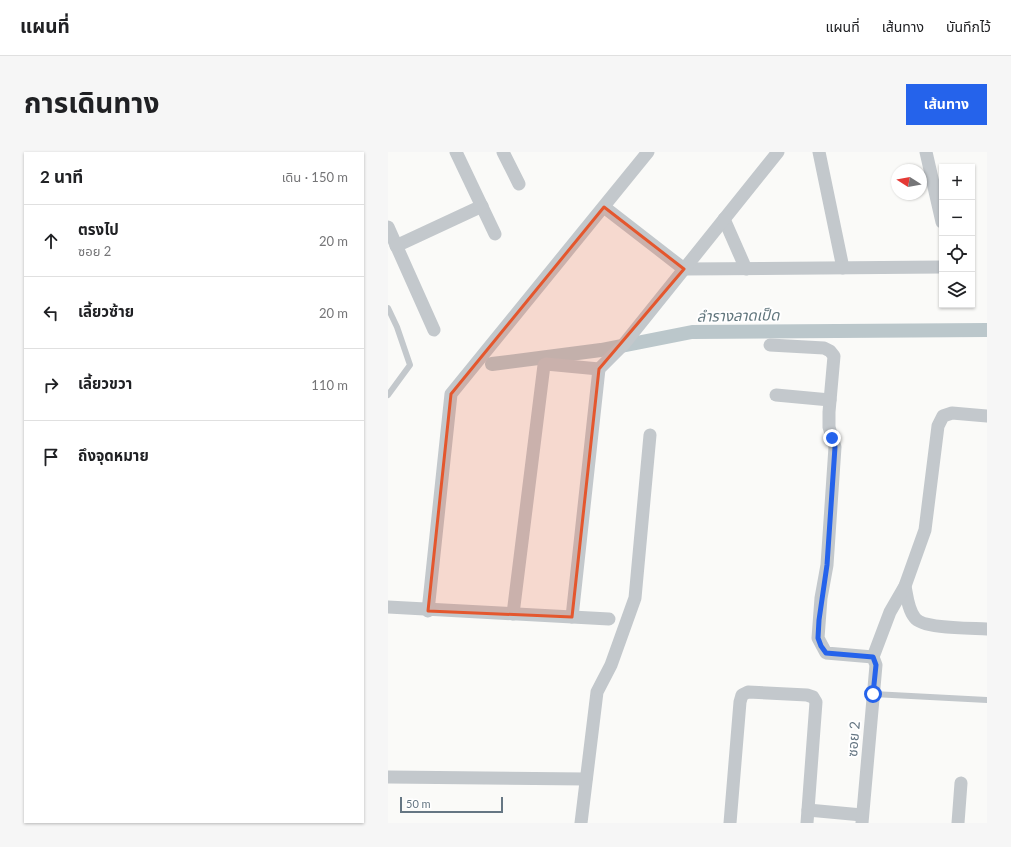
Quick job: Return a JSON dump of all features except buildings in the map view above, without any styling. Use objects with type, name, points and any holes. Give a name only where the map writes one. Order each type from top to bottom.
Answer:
[{"type":"street","points":[[456,152],[495,234]]},
{"type":"street","points":[[503,152],[519,184]]},
{"type":"street","points":[[428,610],[451,394],[648,152]]},
{"type":"street","points":[[572,617],[599,369],[622,346],[778,152]]},
{"type":"street","points":[[819,152],[843,268]]},
{"type":"street","points":[[926,152],[939,209]]},
{"type":"street","points":[[396,246],[482,206]]},
{"type":"street","points":[[604,207],[684,269],[939,266]]},
{"type":"street","points":[[724,218],[746,269]]},
{"type":"street","points":[[388,227],[434,330]]},
{"type":"street","points":[[770,345],[824,348],[830,350],[834,356],[829,427],[835,447],[827,565],[821,598],[818,638],[826,653],[873,657],[890,612],[905,586],[925,530],[938,426],[943,416],[952,413],[987,416]]},
{"type":"street","points":[[513,614],[544,365],[599,369]]},
{"type":"street","points":[[776,395],[830,400]]},
{"type":"street","points":[[581,823],[597,692],[611,666],[635,598],[650,435]]},
{"type":"street","points":[[905,586],[912,614],[916,620],[926,625],[987,629]]},
{"type":"street","points":[[388,607],[609,619]]},
{"type":"street","name":"ซอย 2","points":[[862,819],[876,665],[873,657]]},
{"type":"street","points":[[730,823],[740,702],[742,695],[748,692],[807,695],[813,697],[816,702],[807,823]]},
{"type":"street","points":[[389,776],[586,779]]},
{"type":"street","points":[[958,823],[961,782]]},
{"type":"street","points":[[808,810],[862,819]]},
{"type":"lane","points":[[388,308],[397,327],[410,365],[388,395]]},
{"type":"lane","points":[[873,694],[987,700]]},
{"type":"highlighted area","points":[[604,207],[684,269],[599,369],[572,617],[428,611],[451,394]]},
{"type":"waterway","name":"ลำรางลาดเป็ด","points":[[492,364],[601,350],[692,332],[987,330]]},
{"type":"route","points":[[832,438],[835,447],[827,565],[821,598],[818,638],[826,653],[873,657],[876,665],[873,694]]}]
